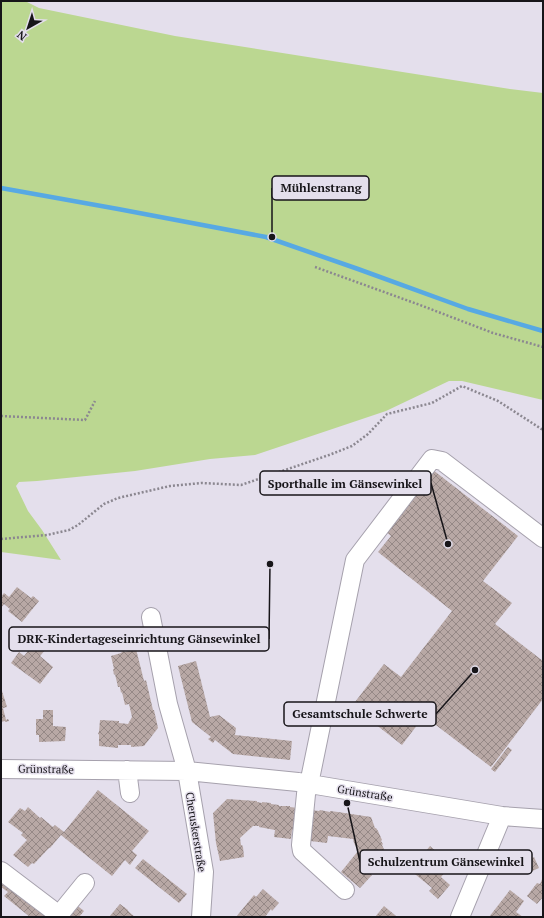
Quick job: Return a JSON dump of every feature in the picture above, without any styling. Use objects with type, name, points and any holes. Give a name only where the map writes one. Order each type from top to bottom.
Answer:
[{"type":"street","points":[[345,890],[302,851],[301,845],[308,784],[355,560],[432,459],[442,461],[543,538]]},
{"type":"street","points":[[152,617],[168,704],[187,771]]},
{"type":"street","name":"Grünstraße","points":[[1,769],[187,771],[308,784],[502,816],[543,819]]},
{"type":"street","points":[[127,770],[130,793]]},
{"type":"street","name":"Cheruskerstraße","points":[[187,771],[204,872],[201,917]]},
{"type":"street","points":[[460,917],[502,816]]},
{"type":"street","points":[[1,871],[59,915],[85,883]]},
{"type":"path","points":[[315,267],[493,332],[543,347]]},
{"type":"path","points":[[1,539],[47,535],[69,530],[78,525],[104,504],[118,498],[170,486],[202,483],[241,485],[352,446],[368,434],[387,414],[432,403],[462,386],[498,401],[543,430]]},
{"type":"path","points":[[1,416],[85,420],[94,401]]},
{"type":"green space","points":[[1,1],[25,1],[39,8],[175,36],[543,93],[543,400],[462,381],[449,381],[386,411],[255,455],[210,459],[135,471],[19,482],[16,486],[28,511],[61,560],[1,552]]},
{"type":"building","points":[[433,470],[518,536],[483,581],[512,603],[495,624],[543,661],[543,699],[491,767],[424,716],[402,745],[352,706],[384,664],[401,677],[452,611],[378,552],[391,536],[385,531]]},
{"type":"building","points":[[17,587],[31,598],[33,596],[39,601],[22,622],[8,611],[10,609],[4,604],[1,608],[1,597],[4,593],[9,597]]},
{"type":"building","points":[[35,642],[45,650],[40,656],[53,667],[40,684],[11,663],[19,652],[24,656]]},
{"type":"building","points":[[136,649],[144,681],[146,680],[158,728],[144,746],[131,747],[131,745],[118,745],[118,748],[99,746],[98,733],[100,720],[119,721],[119,723],[128,724],[132,717],[129,704],[125,705],[122,692],[121,693],[120,687],[118,687],[115,674],[114,675],[111,656],[123,651],[125,652]]},
{"type":"building","points":[[196,661],[210,717],[219,715],[236,728],[235,735],[292,741],[290,760],[233,754],[215,740],[213,743],[208,739],[211,737],[192,722],[178,666]]},
{"type":"building","points":[[1,691],[7,707],[3,708],[6,720],[8,719],[9,721],[5,722],[1,722]]},
{"type":"building","points":[[43,710],[53,710],[53,726],[66,727],[65,741],[39,742],[39,735],[36,735],[36,719],[43,719]]},
{"type":"building","points":[[508,747],[512,750],[495,772],[491,769]]},
{"type":"building","points":[[98,790],[149,831],[132,851],[137,855],[130,865],[125,860],[112,876],[61,835],[34,864],[32,863],[28,867],[13,855],[27,840],[21,835],[23,833],[8,822],[20,808],[25,811],[28,807],[40,818],[41,817],[53,827],[55,825],[64,832]]},
{"type":"building","points":[[227,799],[257,801],[279,806],[298,808],[295,831],[292,830],[291,839],[274,837],[275,830],[253,826],[240,838],[244,857],[220,861],[216,843],[213,813]]},
{"type":"building","points":[[311,810],[330,811],[371,817],[382,840],[382,845],[387,856],[360,888],[341,872],[358,851],[353,839],[328,836],[327,843],[310,841],[311,835],[308,834]]},
{"type":"building","points":[[430,846],[441,856],[436,862],[446,871],[441,877],[450,885],[438,899],[429,891],[432,888],[410,870]]},
{"type":"building","points":[[534,857],[539,868],[528,873],[523,862]]},
{"type":"building","points":[[143,859],[187,894],[179,903],[135,868]]},
{"type":"building","points":[[543,877],[543,897],[537,904],[527,896],[537,883],[540,884]]},
{"type":"building","points":[[1,882],[50,917],[30,917],[4,896],[8,892],[1,887]]},
{"type":"building","points":[[263,889],[279,903],[272,911],[271,909],[265,917],[236,917],[254,895],[256,897]]},
{"type":"building","points":[[510,890],[524,901],[516,912],[523,917],[489,917]]},
{"type":"building","points":[[74,903],[84,911],[79,917],[71,917],[66,913]]},
{"type":"building","points":[[120,904],[128,910],[135,917],[109,917]]},
{"type":"building","points":[[384,906],[396,916],[398,917],[375,917]]},
{"type":"waterway","points":[[1,188],[266,237],[468,309],[543,331]]},
{"type":"place","name":"Mühlenstrang","points":[[272,237]]},
{"type":"place","name":"Sporthalle im Gänsewinkel","points":[[448,544]]},
{"type":"place","name":"DRK-Kindertageseinrichtung Gänsewinkel","points":[[270,564]]},
{"type":"place","name":"Gesamtschule Schwerte","points":[[475,670]]},
{"type":"place","name":"Schulzentrum Gänsewinkel","points":[[347,803]]}]
